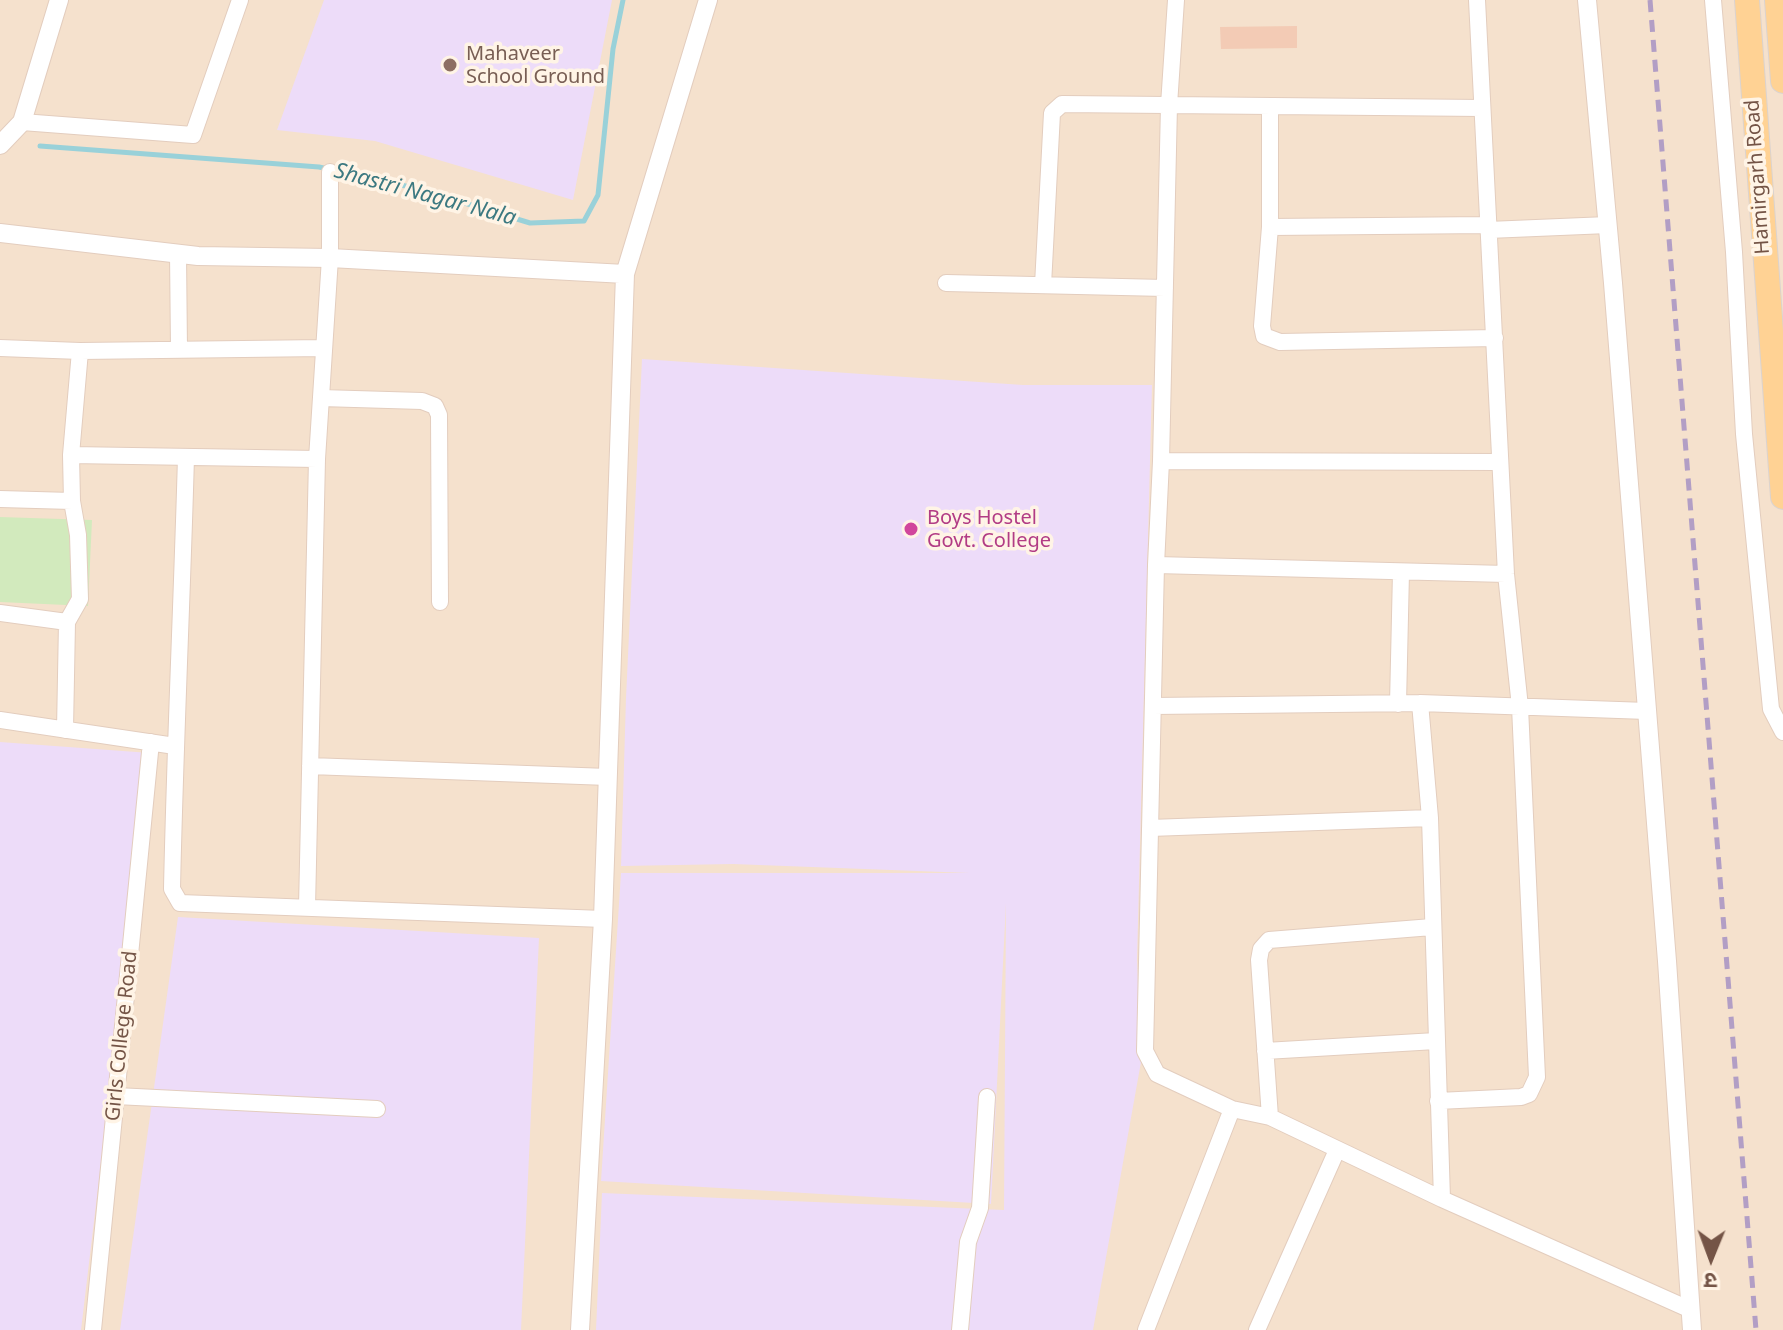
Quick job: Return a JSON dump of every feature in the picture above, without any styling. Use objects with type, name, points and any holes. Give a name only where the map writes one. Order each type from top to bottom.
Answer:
[{"type":"main road","name":"Hamirgarh Road","points":[[1747,0],[1783,497]]},
{"type":"main road","name":"Hamirgarh Road","points":[[1777,0],[1783,81]]},
{"type":"street","points":[[0,145],[22,122],[59,0]]},
{"type":"street","points":[[22,122],[193,135],[240,0]]},
{"type":"street","points":[[580,1330],[603,919],[625,274],[708,0]]},
{"type":"street","points":[[1176,0],[1169,105],[1145,1051],[1157,1074],[1232,1109],[1270,1117],[1442,1199],[1691,1310]]},
{"type":"street","points":[[1438,1101],[1521,1097],[1529,1094],[1537,1077],[1520,707],[1506,574],[1477,0]]},
{"type":"street","points":[[1587,0],[1647,711],[1692,1330]]},
{"type":"street","points":[[1713,0],[1734,252],[1745,449],[1771,709],[1783,732]]},
{"type":"street","points":[[1043,285],[1052,113],[1062,104],[1482,108]]},
{"type":"street","points":[[1270,106],[1270,227],[1262,326],[1264,336],[1280,342],[1495,338]]},
{"type":"street","points":[[307,907],[317,459],[330,258],[330,172]]},
{"type":"street","points":[[1270,227],[1608,225]]},
{"type":"street","points":[[0,233],[178,253],[625,274]]},
{"type":"street","points":[[178,253],[179,350]]},
{"type":"street","points":[[946,283],[1165,288]]},
{"type":"street","points":[[0,348],[80,351],[324,348]]},
{"type":"street","points":[[65,730],[67,622],[80,599],[71,455],[80,351]]},
{"type":"street","points":[[321,398],[422,401],[435,406],[439,415],[440,602]]},
{"type":"street","points":[[71,455],[317,459]]},
{"type":"street","points":[[186,457],[172,889],[180,903],[603,919]]},
{"type":"street","points":[[1161,461],[1500,462]]},
{"type":"street","points":[[0,499],[72,501]]},
{"type":"street","points":[[1156,565],[1506,574]]},
{"type":"street","points":[[1398,704],[1401,572]]},
{"type":"street","points":[[0,613],[67,622]]},
{"type":"street","points":[[1153,706],[1420,703],[1647,711]]},
{"type":"street","points":[[1420,703],[1430,818],[1442,1199]]},
{"type":"street","points":[[0,720],[175,746]]},
{"type":"street","name":"Girls College Road","points":[[93,1330],[151,742]]},
{"type":"street","points":[[310,766],[608,777]]},
{"type":"street","points":[[1150,828],[1430,818]]},
{"type":"street","points":[[1270,1117],[1259,960],[1261,949],[1269,940],[1432,927]]},
{"type":"street","points":[[1265,1051],[1436,1041]]},
{"type":"street","points":[[116,1096],[377,1109]]},
{"type":"street","points":[[960,1330],[968,1242],[980,1208],[987,1097]]},
{"type":"street","points":[[1146,1330],[1232,1109]]},
{"type":"street","points":[[1257,1330],[1337,1150]]},
{"type":"shaded area","points":[[0,0],[1783,0],[1783,1330],[0,1330]]},
{"type":"shaded area","name":"Mahaveer School Ground","points":[[324,0],[612,0],[573,200],[375,141],[277,130]]},
{"type":"shaded area","points":[[642,359],[1023,385],[1152,385],[1137,959],[1141,1062],[1093,1330],[596,1330],[602,1193],[1004,1210],[1006,903],[991,1204],[601,1181],[621,873],[970,873],[733,864],[621,866]]},
{"type":"shaded area","points":[[0,742],[150,753],[81,1330],[0,1330]]},
{"type":"shaded area","points":[[178,917],[539,938],[521,1330],[120,1330]]},
{"type":"green space","points":[[0,517],[92,520],[88,606],[0,602]]},
{"type":"building","points":[[1297,26],[1297,48],[1221,49],[1220,27]]},
{"type":"waterway","name":"Shastri Nagar Nala","points":[[40,146],[319,167],[419,189],[530,223],[584,221],[598,195],[613,49],[623,0]]},
{"type":"railway","points":[[1650,0],[1756,1330]]},
{"type":"place","name":"Mahaveer School Ground","points":[[450,65]]},
{"type":"place","name":"Boys Hostel Govt. College","points":[[911,529]]}]
